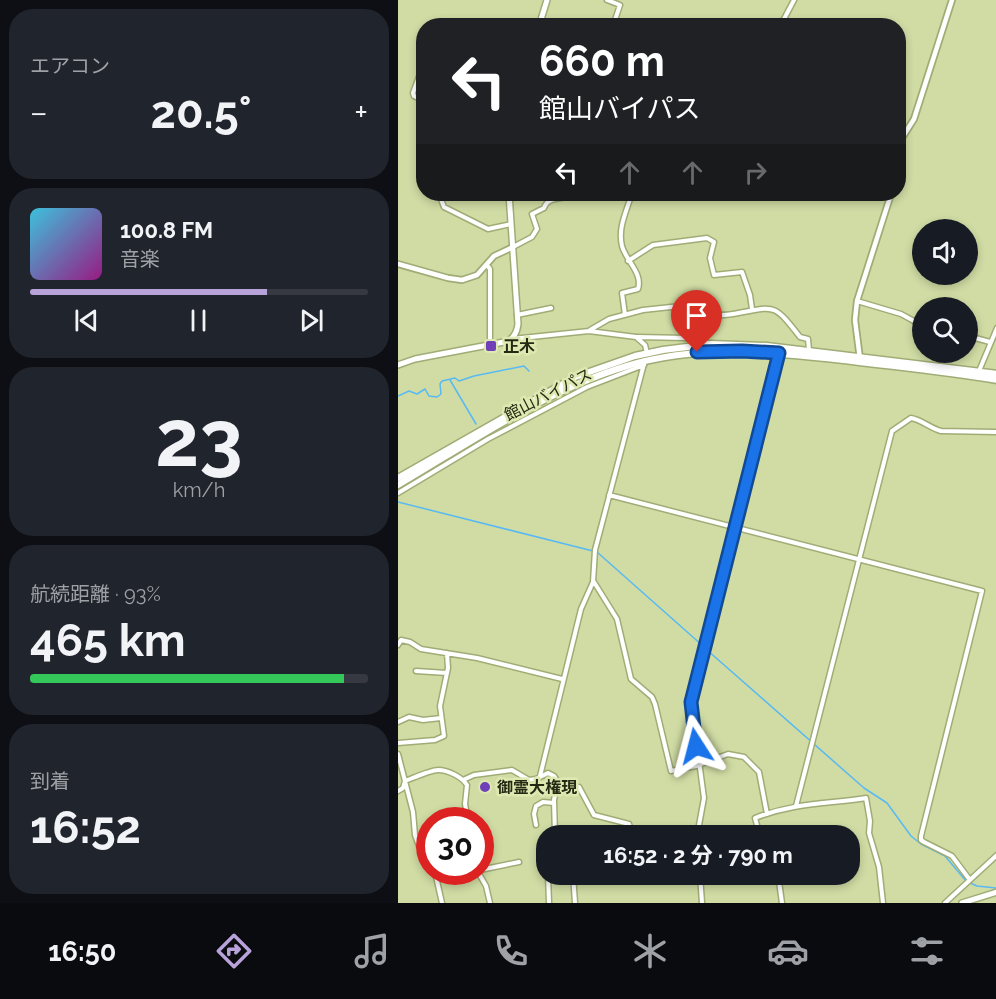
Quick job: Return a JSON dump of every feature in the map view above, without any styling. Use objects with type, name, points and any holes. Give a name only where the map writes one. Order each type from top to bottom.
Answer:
[{"type":"highway","name":"館山バイパス","points":[[398,478],[569,380],[647,353],[711,344],[750,345],[809,350],[996,380]]},
{"type":"highway","name":"館山バイパス","points":[[398,485],[554,395],[610,371],[681,354],[712,351],[779,353],[860,359],[996,374]]},
{"type":"main road","points":[[541,18],[547,0]]},
{"type":"main road","points":[[398,365],[415,358],[490,345],[511,339],[517,328],[517,315],[509,201]]},
{"type":"main road","points":[[962,903],[996,892]]},
{"type":"street","points":[[607,0],[620,5],[616,18]]},
{"type":"street","points":[[785,18],[794,0]]},
{"type":"street","points":[[906,132],[914,119],[952,0]]},
{"type":"street","points":[[442,201],[444,207],[488,229],[510,224]]},
{"type":"street","points":[[398,264],[448,279],[462,280],[477,275],[494,256],[527,241],[537,229],[532,214],[544,208],[548,201]]},
{"type":"street","points":[[625,315],[622,293],[638,289],[639,286],[639,276],[622,248],[620,229],[629,201]]},
{"type":"street","points":[[860,359],[855,320],[857,301],[889,201]]},
{"type":"street","points":[[628,261],[653,244],[707,238],[714,242],[710,258],[714,275],[742,272],[752,309]]},
{"type":"street","points":[[487,265],[490,269],[490,345]]},
{"type":"street","points":[[857,301],[901,314],[912,320]]},
{"type":"street","points":[[589,330],[609,319],[655,308],[690,305],[696,315],[732,315],[752,309],[768,308],[784,317],[800,338],[808,339],[809,350]]},
{"type":"street","points":[[517,315],[551,308]]},
{"type":"street","points":[[979,371],[996,328]]},
{"type":"street","points":[[511,339],[589,330],[636,337],[686,338],[711,344]]},
{"type":"street","points":[[540,776],[581,609],[593,582],[595,552],[647,353],[645,345],[636,337]]},
{"type":"street","points":[[978,339],[990,342]]},
{"type":"street","points":[[699,825],[704,801],[690,705],[779,353]]},
{"type":"street","points":[[398,493],[488,439],[587,387],[644,363]]},
{"type":"street","points":[[796,806],[892,431],[911,418],[920,420],[933,429],[996,432]]},
{"type":"street","points":[[609,495],[982,591],[921,836],[924,842],[952,856],[969,881]]},
{"type":"street","points":[[593,582],[617,619],[631,679],[648,693],[655,704],[670,769],[678,771],[728,754],[744,757],[759,772],[767,814]]},
{"type":"street","points":[[398,645],[401,640],[410,642],[421,650],[477,658],[563,680]]},
{"type":"street","points":[[398,743],[442,738],[444,734],[440,706],[447,673],[447,653]]},
{"type":"street","points":[[416,671],[447,673]]},
{"type":"street","points":[[398,722],[409,717],[423,720],[440,718]]},
{"type":"street","points":[[398,754],[413,813],[416,838]]},
{"type":"street","points":[[405,781],[435,770],[452,774],[467,785],[465,807]]},
{"type":"street","points":[[463,780],[474,775],[512,770],[529,780],[548,773],[553,775],[557,779],[558,787],[554,794],[555,825]]},
{"type":"street","points":[[398,791],[403,788],[405,781]]},
{"type":"street","points":[[558,787],[579,787],[594,815],[629,825]]},
{"type":"street","points":[[757,825],[755,818],[796,806],[866,798],[869,833],[878,867],[883,903]]},
{"type":"street","points":[[536,825],[534,814],[536,806],[539,803],[554,803]]},
{"type":"street","points":[[945,903],[996,855]]},
{"type":"street","points":[[494,868],[519,862]]},
{"type":"street","points":[[438,885],[442,903]]},
{"type":"street","points":[[486,885],[490,903]]},
{"type":"street","points":[[549,885],[550,903]]},
{"type":"street","points":[[574,885],[575,903]]},
{"type":"street","points":[[701,885],[702,903]]},
{"type":"street","points":[[780,885],[782,903]]},
{"type":"waterway","points":[[398,396],[409,391],[417,394],[425,389],[429,396],[437,397],[441,394],[442,381],[455,378],[459,381],[524,366],[529,371]]},
{"type":"waterway","points":[[450,380],[476,424]]},
{"type":"waterway","points":[[398,502],[597,552],[703,646]]},
{"type":"waterway","points":[[707,650],[864,788],[887,803],[911,836],[921,844],[945,856],[966,881],[977,886],[997,888]]},
{"type":"place","name":"正木","points":[[491,346]]},
{"type":"place","name":"御霊大権現","points":[[485,787]]},
{"type":"route","points":[[696,746],[691,702],[779,353],[697,352]]}]
